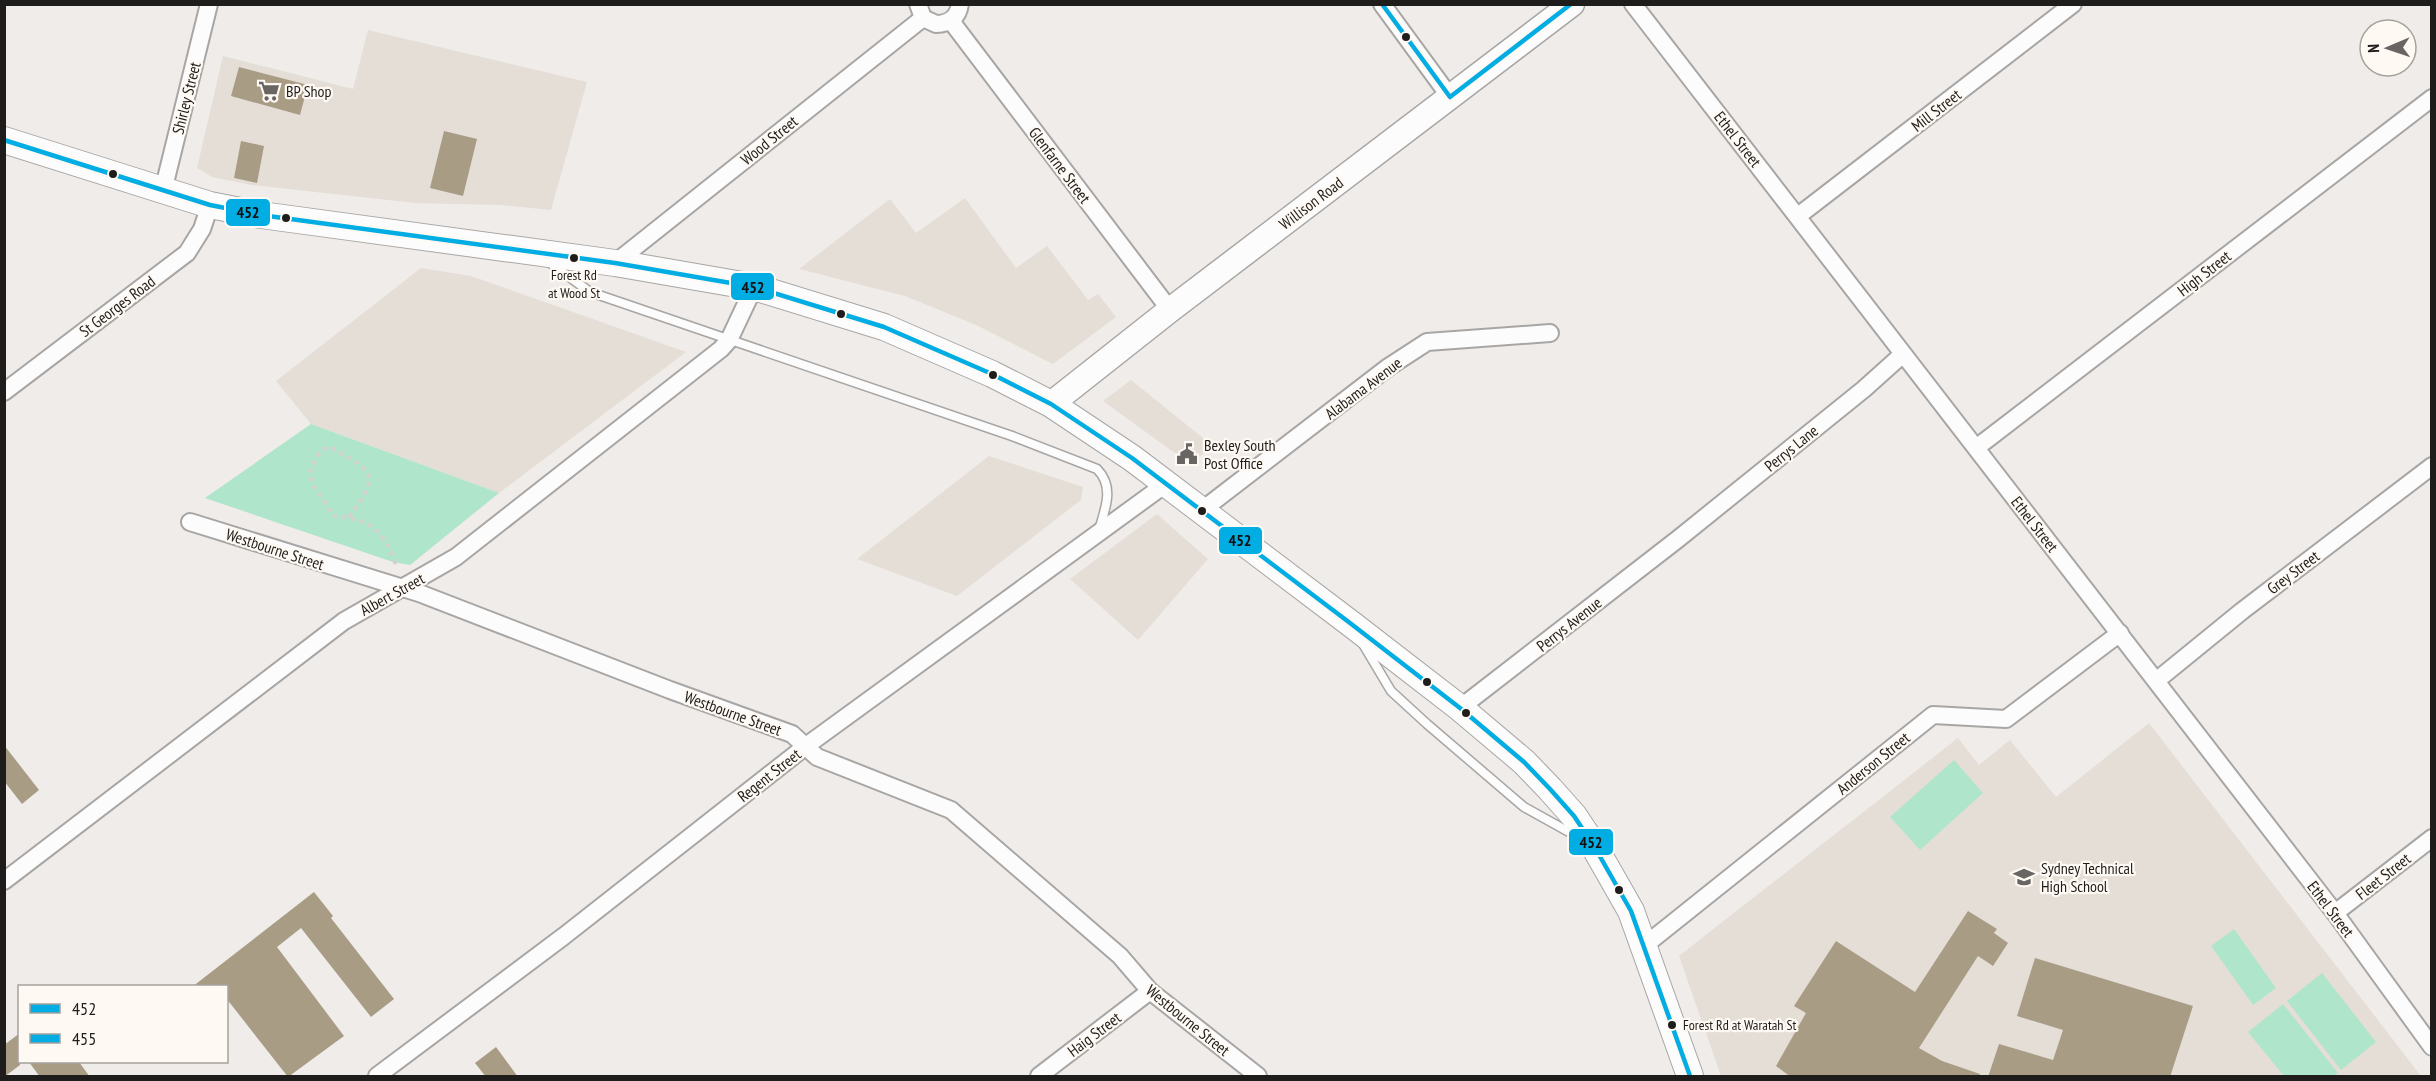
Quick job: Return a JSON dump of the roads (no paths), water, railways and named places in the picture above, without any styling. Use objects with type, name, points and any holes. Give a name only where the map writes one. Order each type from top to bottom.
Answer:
[{"type":"main road","name":"Willison Road","points":[[1052,404],[1170,310],[1572,4]]},
{"type":"main road","points":[[4,140],[210,205],[310,223],[615,263],[754,287],[884,327],[992,374],[1052,404],[1167,483],[1460,708],[1524,762],[1550,789],[1574,816],[1616,881],[1644,946],[1684,1074]]},
{"type":"street","name":"Shirley Street","points":[[163,191],[209,4]]},
{"type":"street","points":[[921,11],[936,24],[951,21],[959,10],[960,4]]},
{"type":"street","points":[[1383,4],[1450,97]]},
{"type":"street","name":"Ethel Street","points":[[1634,4],[2335,913],[2432,1047]]},
{"type":"street","name":"Mill Street","points":[[1798,216],[2073,4]]},
{"type":"street","name":"Wood Street","points":[[615,263],[921,11]]},
{"type":"street","name":"Glenfarne Street","points":[[951,21],[1170,310]]},
{"type":"street","name":"High Street","points":[[1976,448],[2432,98]]},
{"type":"street","name":"St Georges Road","points":[[4,392],[187,253],[202,229],[210,205]]},
{"type":"street","name":"Albert Street","points":[[4,881],[344,621],[456,557],[729,340],[754,287]]},
{"type":"street","name":"Alabama Avenue","points":[[1202,511],[1387,368],[1427,342],[1550,333]]},
{"type":"street","name":"Perrys Lane","points":[[1678,540],[1864,389],[1903,354]]},
{"type":"street","name":"Grey Street","points":[[2156,681],[2242,611],[2432,466]]},
{"type":"street","name":"Regent Street","points":[[377,1077],[564,936],[806,746],[1167,483]]},
{"type":"street","name":"Westbourne Street","points":[[190,522],[403,589],[792,734],[817,757],[951,810],[1120,956],[1150,991],[1258,1077]]},
{"type":"street","name":"Perrys Avenue","points":[[1460,708],[1678,540]]},
{"type":"street","name":"Anderson Street","points":[[1644,946],[1933,715],[2006,719],[2120,633]]},
{"type":"street","name":"Fleet Street","points":[[2335,913],[2432,838]]},
{"type":"street","name":"Haig Street","points":[[1039,1077],[1150,991]]},
{"type":"lane","points":[[534,252],[590,292],[1015,437],[1097,470],[1104,476],[1108,489],[1099,531]]},
{"type":"lane","points":[[1350,623],[1390,691],[1524,807],[1594,846]]},
{"type":"place","name":"BP Shop","points":[[269,91]]},
{"type":"place","name":"Forest Rd at Wood St","points":[[574,258]]},
{"type":"place","name":"Bexley South Post Office","points":[[1187,454]]},
{"type":"place","name":"Sydney Technical High School","points":[[2024,877]]},
{"type":"place","name":"Forest Rd at Waratah St","points":[[1672,1025]]}]
